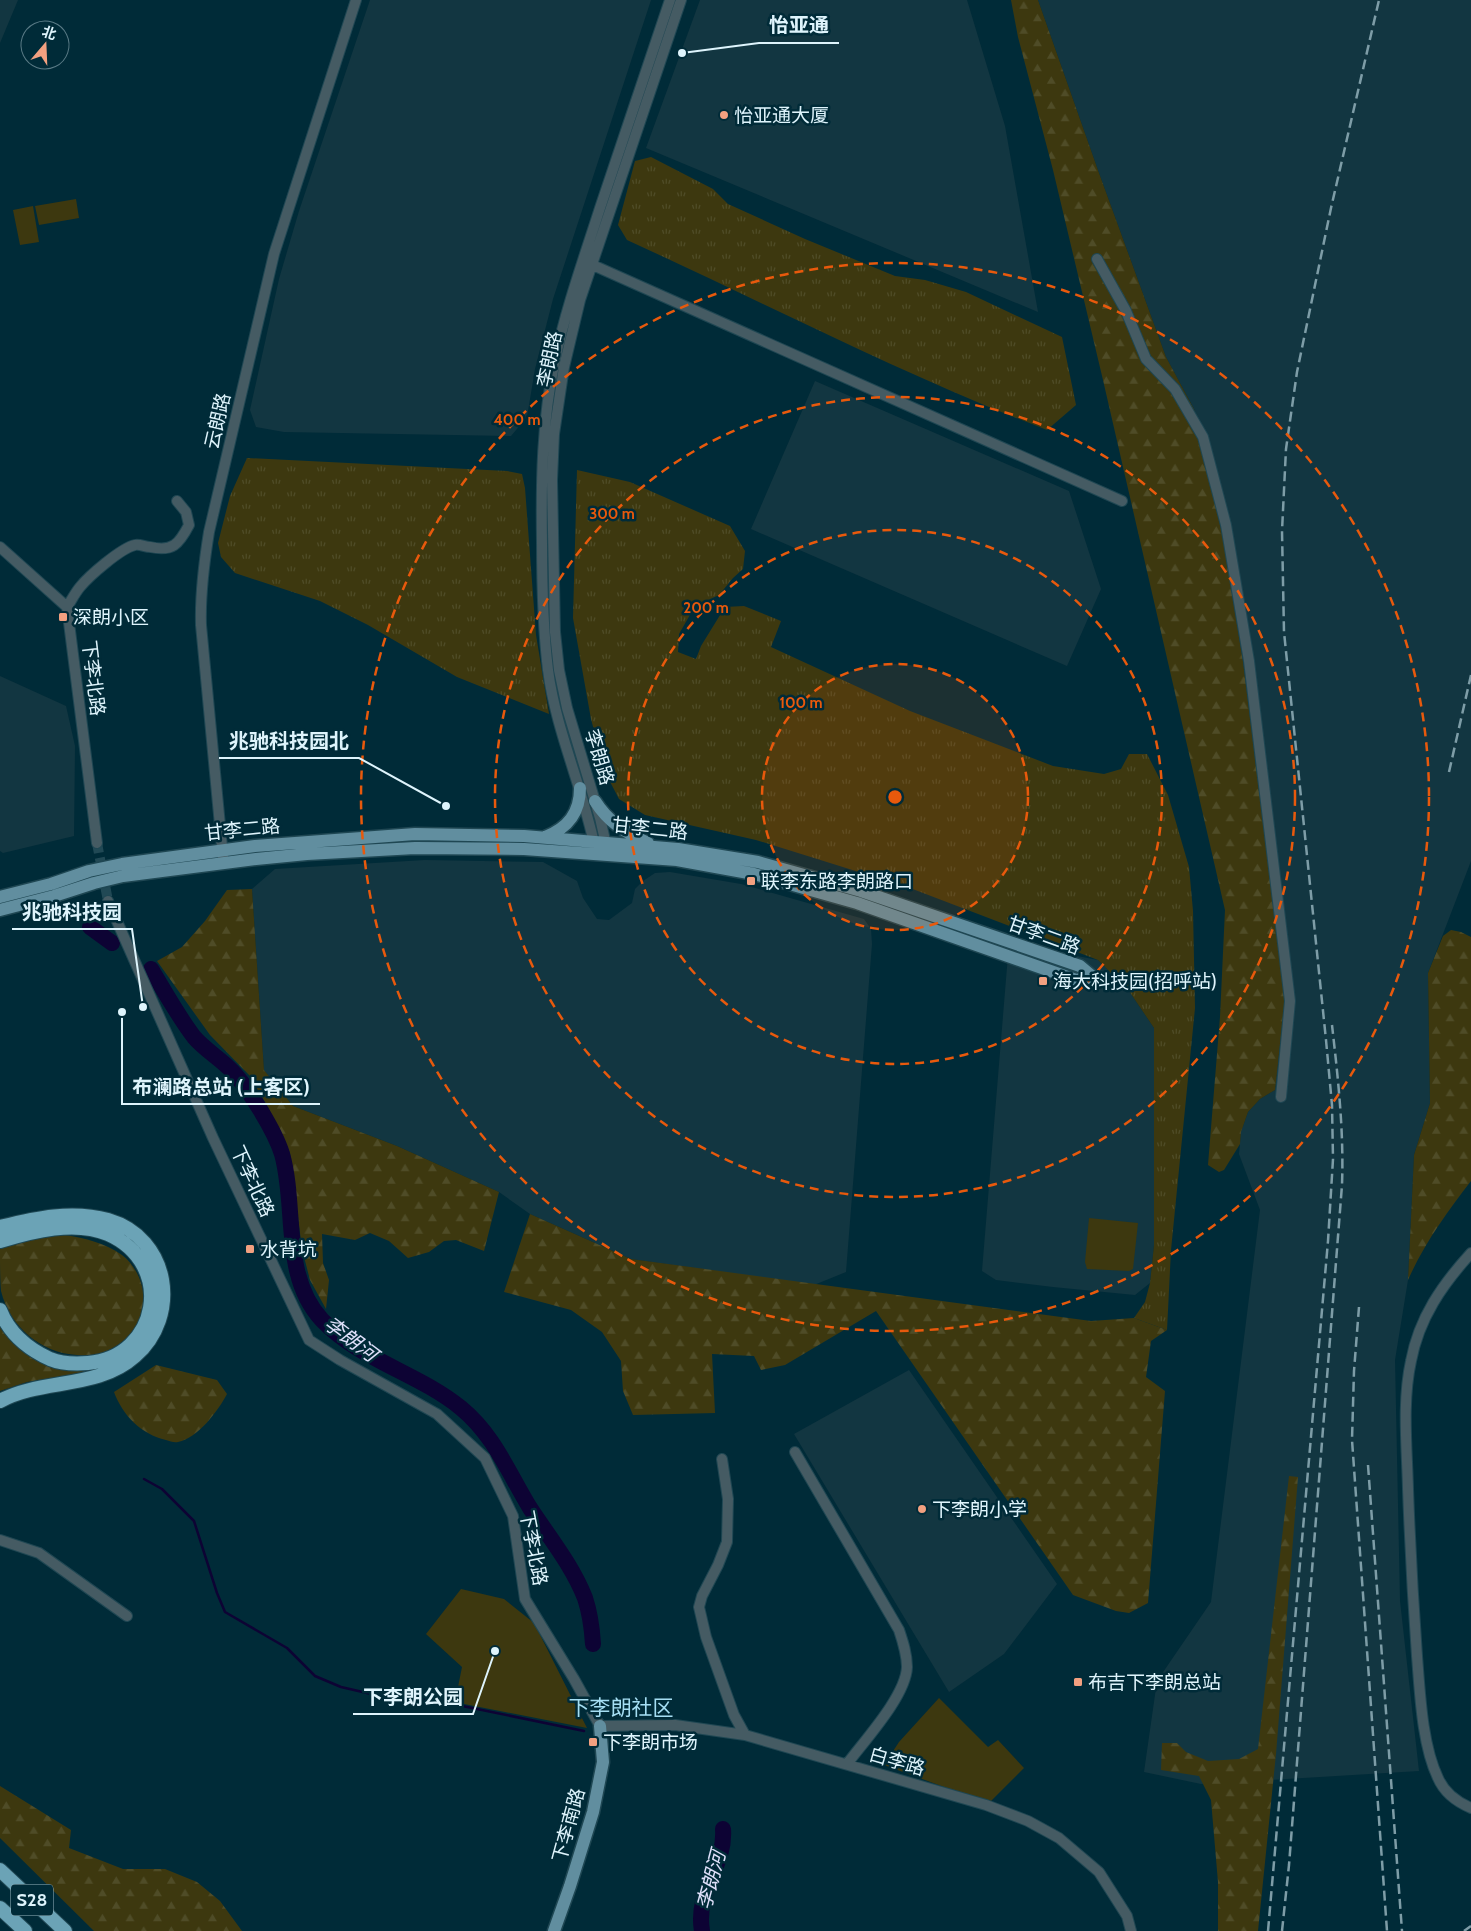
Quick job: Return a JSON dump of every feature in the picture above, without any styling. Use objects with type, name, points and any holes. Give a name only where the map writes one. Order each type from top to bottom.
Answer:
[{"type":"highway","points":[[0,1400],[28,1391],[86,1380],[123,1366],[137,1355],[153,1337],[162,1312],[164,1292],[161,1272],[152,1252],[138,1236],[122,1225],[108,1220],[71,1214],[6,1232]]},
{"type":"highway","points":[[0,1310],[4,1321],[34,1351],[54,1360],[75,1364],[97,1362],[112,1358],[128,1348],[141,1331],[149,1312],[152,1292],[149,1276],[141,1260],[125,1243],[107,1233],[83,1228],[6,1232]]},
{"type":"highway","name":"S28","points":[[0,1870],[65,1931]]},
{"type":"highway","name":"S28","points":[[0,1908],[25,1931]]},
{"type":"main road","points":[[544,838],[566,826],[572,818],[580,799],[580,788]]},
{"type":"main road","points":[[595,801],[601,811],[618,826],[640,839],[662,848]]},
{"type":"main road","name":"甘李二路","points":[[0,897],[51,884],[89,871],[122,864],[223,856],[415,848],[488,848],[601,848],[662,848],[758,862],[844,886],[1080,966],[1094,977],[1076,980],[857,903],[754,874],[676,860],[601,848],[544,838],[415,834],[306,841],[223,856],[123,876],[0,910]]},
{"type":"main road","name":"下李南路","points":[[554,1931],[593,1812],[603,1762],[600,1726]]},
{"type":"street","name":"云朗路","points":[[223,856],[201,625],[206,548],[274,254],[356,0]]},
{"type":"street","name":"李朗路","points":[[601,848],[595,801],[566,708],[555,632],[552,480],[558,398],[588,263],[670,0]]},
{"type":"street","name":"李朗路","points":[[601,848],[556,710],[548,671],[544,631],[541,481],[543,432],[554,361],[568,305],[588,263],[681,0]]},
{"type":"street","points":[[1097,259],[1126,311],[1146,359],[1175,389],[1203,436],[1226,525],[1249,660],[1290,1001],[1280,1097]]},
{"type":"street","points":[[588,263],[1122,501]]},
{"type":"street","points":[[0,547],[67,607],[80,587],[100,568],[126,549],[136,544],[167,549],[177,545],[189,525],[186,512],[177,501]]},
{"type":"street","name":"下李北路","points":[[67,607],[97,843]]},
{"type":"street","name":"下李北路","points":[[108,901],[209,1129],[309,1340],[340,1360],[437,1414],[485,1458],[513,1516],[525,1599],[574,1679],[600,1726]]},
{"type":"street","points":[[1471,1254],[1437,1295],[1423,1321],[1410,1362],[1406,1420],[1410,1562],[1421,1710],[1427,1741],[1439,1780],[1453,1798],[1471,1808]]},
{"type":"street","points":[[795,1452],[899,1630],[906,1649],[907,1668],[902,1685],[894,1701],[846,1764]]},
{"type":"street","points":[[722,1459],[728,1498],[727,1542],[722,1557],[702,1596],[699,1608],[706,1637],[734,1715],[745,1735]]},
{"type":"street","points":[[0,1540],[39,1553],[128,1616]]},
{"type":"street","name":"白李路","points":[[600,1726],[675,1725],[745,1735],[986,1805],[1028,1821],[1059,1838],[1098,1872],[1127,1916],[1131,1931]]},
{"type":"shaded area","points":[[0,0],[18,0],[0,43]]},
{"type":"shaded area","points":[[370,0],[651,0],[553,299],[535,369],[527,417],[511,436],[284,432],[256,427],[250,410],[279,279],[299,211]]},
{"type":"shaded area","points":[[700,0],[967,0],[1005,126],[1038,312],[646,148]]},
{"type":"shaded area","points":[[1038,0],[1471,0],[1471,861],[1428,973],[1430,1103],[1414,1155],[1408,1280],[1395,1360],[1400,1601],[1419,1771],[1201,1784],[1144,1772],[1157,1681],[1211,1602],[1260,1210],[1239,1154],[1241,1132],[1248,1112],[1260,1099],[1275,1090],[1223,538],[1194,409],[1166,357]]},
{"type":"shaded area","points":[[815,381],[1069,491],[1101,589],[1067,666],[751,529]]},
{"type":"shaded area","points":[[0,676],[66,706],[75,746],[74,836],[3,853],[0,851]]},
{"type":"shaded area","points":[[425,860],[543,862],[577,881],[583,898],[597,919],[609,920],[632,903],[635,889],[643,881],[655,873],[670,872],[741,884],[864,919],[871,929],[872,944],[846,1272],[814,1285],[631,1259],[530,1214],[499,1192],[397,1146],[293,1106],[264,1070],[252,889],[275,869]]},
{"type":"shaded area","points":[[1009,943],[1098,960],[1129,991],[1154,1028],[1154,1245],[1150,1283],[1135,1295],[996,1280],[982,1271]]},
{"type":"shaded area","name":"下李朗小学","points":[[909,1370],[1057,1584],[1004,1654],[949,1692],[794,1434]]},
{"type":"green space","points":[[1011,0],[1038,0],[1166,357],[1194,409],[1223,538],[1243,662],[1285,999],[1275,1090],[1260,1099],[1248,1112],[1241,1132],[1240,1144],[1224,1170],[1219,1172],[1208,1165],[1220,1017],[1225,910],[1103,380],[1053,170],[1018,37]]},
{"type":"green space","points":[[651,157],[713,189],[728,204],[805,239],[895,276],[925,280],[966,292],[1062,337],[1076,405],[1047,430],[993,409],[888,363],[627,240],[618,225],[635,161]]},
{"type":"green space","points":[[76,199],[79,218],[39,225],[35,206]]},
{"type":"green space","points":[[33,206],[39,242],[20,245],[13,210]]},
{"type":"green space","points":[[247,458],[507,471],[522,474],[525,488],[536,635],[549,714],[457,677],[368,625],[320,601],[235,573],[221,557],[218,543],[230,496]]},
{"type":"green space","points":[[577,470],[630,482],[730,526],[745,551],[743,569],[719,595],[695,606],[679,634],[678,652],[696,659],[701,646],[725,607],[744,606],[781,621],[771,647],[910,711],[1053,766],[1104,774],[1121,769],[1129,754],[1147,754],[1168,795],[1189,867],[1193,911],[1195,1008],[1171,1250],[1167,1330],[1134,1318],[1145,1302],[1150,1283],[1154,1245],[1154,1028],[1129,991],[1098,960],[910,888],[756,840],[645,815],[619,799],[605,772],[591,719],[573,618]]},
{"type":"green space","points":[[252,889],[264,1070],[293,1106],[397,1146],[499,1192],[484,1251],[456,1240],[444,1241],[429,1252],[408,1258],[389,1241],[370,1233],[355,1240],[322,1234],[323,1263],[329,1280],[326,1309],[310,1280],[302,1249],[290,1153],[268,1107],[249,1075],[210,1035],[157,961],[182,947],[205,921],[227,890]]},
{"type":"green space","points":[[1451,930],[1471,937],[1471,1181],[1436,1229],[1408,1280],[1414,1155],[1430,1103],[1428,973],[1443,936]]},
{"type":"green space","points":[[530,1214],[631,1259],[1091,1321],[1134,1318],[1167,1330],[1151,1341],[1146,1377],[1165,1391],[1148,1603],[1129,1613],[1116,1611],[1073,1595],[876,1311],[785,1365],[761,1370],[754,1356],[712,1354],[715,1413],[633,1415],[623,1391],[621,1361],[602,1332],[571,1310],[504,1292]]},
{"type":"green space","points":[[1089,1218],[1138,1223],[1133,1269],[1129,1271],[1087,1269],[1085,1262]]},
{"type":"green space","points":[[65,1235],[95,1242],[109,1247],[122,1255],[135,1269],[142,1286],[142,1315],[136,1328],[120,1343],[100,1354],[85,1356],[64,1353],[51,1349],[29,1336],[12,1316],[5,1304],[1,1291],[0,1249],[32,1240]]},
{"type":"green space","points":[[0,1319],[13,1338],[87,1369],[106,1367],[96,1371],[27,1382],[0,1391]]},
{"type":"green space","points":[[156,1365],[217,1380],[227,1394],[200,1430],[178,1442],[157,1437],[141,1429],[122,1409],[114,1392]]},
{"type":"green space","points":[[1289,1476],[1298,1477],[1276,1754],[1258,1931],[1218,1931],[1218,1882],[1211,1800],[1199,1776],[1161,1770],[1162,1743],[1177,1743],[1186,1752],[1208,1761],[1239,1759],[1258,1749]]},
{"type":"green space","points":[[461,1589],[504,1599],[534,1623],[587,1728],[459,1703],[458,1687],[462,1667],[426,1634]]},
{"type":"green space","points":[[939,1698],[988,1747],[998,1740],[1024,1768],[991,1801],[944,1787],[884,1765],[899,1742]]},
{"type":"green space","points":[[0,1786],[71,1830],[69,1848],[123,1869],[165,1869],[197,1882],[220,1901],[242,1931],[94,1931],[0,1838]]},
{"type":"waterway","name":"李朗河","points":[[90,927],[112,943]]},
{"type":"waterway","name":"李朗河","points":[[151,969],[194,1037],[239,1079],[274,1134],[282,1154],[286,1175],[295,1262],[309,1302],[322,1320],[337,1334],[371,1356],[444,1396],[461,1408],[483,1430],[580,1586],[588,1609],[593,1644]]},
{"type":"waterway","points":[[144,1479],[162,1489],[194,1521],[225,1612],[287,1648],[315,1676],[341,1687],[380,1696],[438,1701],[584,1731]]},
{"type":"waterway","name":"李朗河","points":[[702,1931],[701,1916],[703,1903],[706,1890],[720,1855],[723,1829]]},
{"type":"tunnel","points":[[97,843],[108,901]]},
{"type":"railway","points":[[1268,1931],[1328,1241],[1333,1159],[1332,1105],[1326,1040],[1284,632],[1282,531],[1286,449],[1297,372],[1331,208],[1379,0]]},
{"type":"railway","points":[[1449,772],[1471,675]]},
{"type":"railway","points":[[1282,1931],[1289,1865],[1342,1185],[1341,1125],[1332,1025]]},
{"type":"railway","points":[[1359,1307],[1354,1371],[1352,1440],[1387,1931]]},
{"type":"railway","points":[[1368,1465],[1402,1931]]},
{"type":"railway","points":[[1464,1931],[1471,1926]]},
{"type":"place","name":"怡亚通","points":[[682,53]]},
{"type":"place","name":"怡亚通大厦","points":[[724,115]]},
{"type":"place","name":"深朗小区","points":[[63,617]]},
{"type":"place","name":"兆驰科技园北","points":[[446,806]]},
{"type":"place","name":"联李东路李朗路口","points":[[751,881]]},
{"type":"place","name":"海大科技园(招呼站)","points":[[1043,981]]},
{"type":"place","name":"兆驰科技园","points":[[143,1007]]},
{"type":"place","name":"布澜路总站 (上客区)","points":[[122,1012]]},
{"type":"place","name":"水背坑","points":[[250,1249]]},
{"type":"place","name":"下李朗小学","points":[[922,1509]]},
{"type":"place","name":"下李朗公园","points":[[495,1651]]},
{"type":"place","name":"布吉下李朗总站","points":[[1078,1682]]},
{"type":"place","name":"下李朗市场","points":[[593,1742]]},
{"type":"district","name":"下李朗社区","points":[[621,1708]]}]
